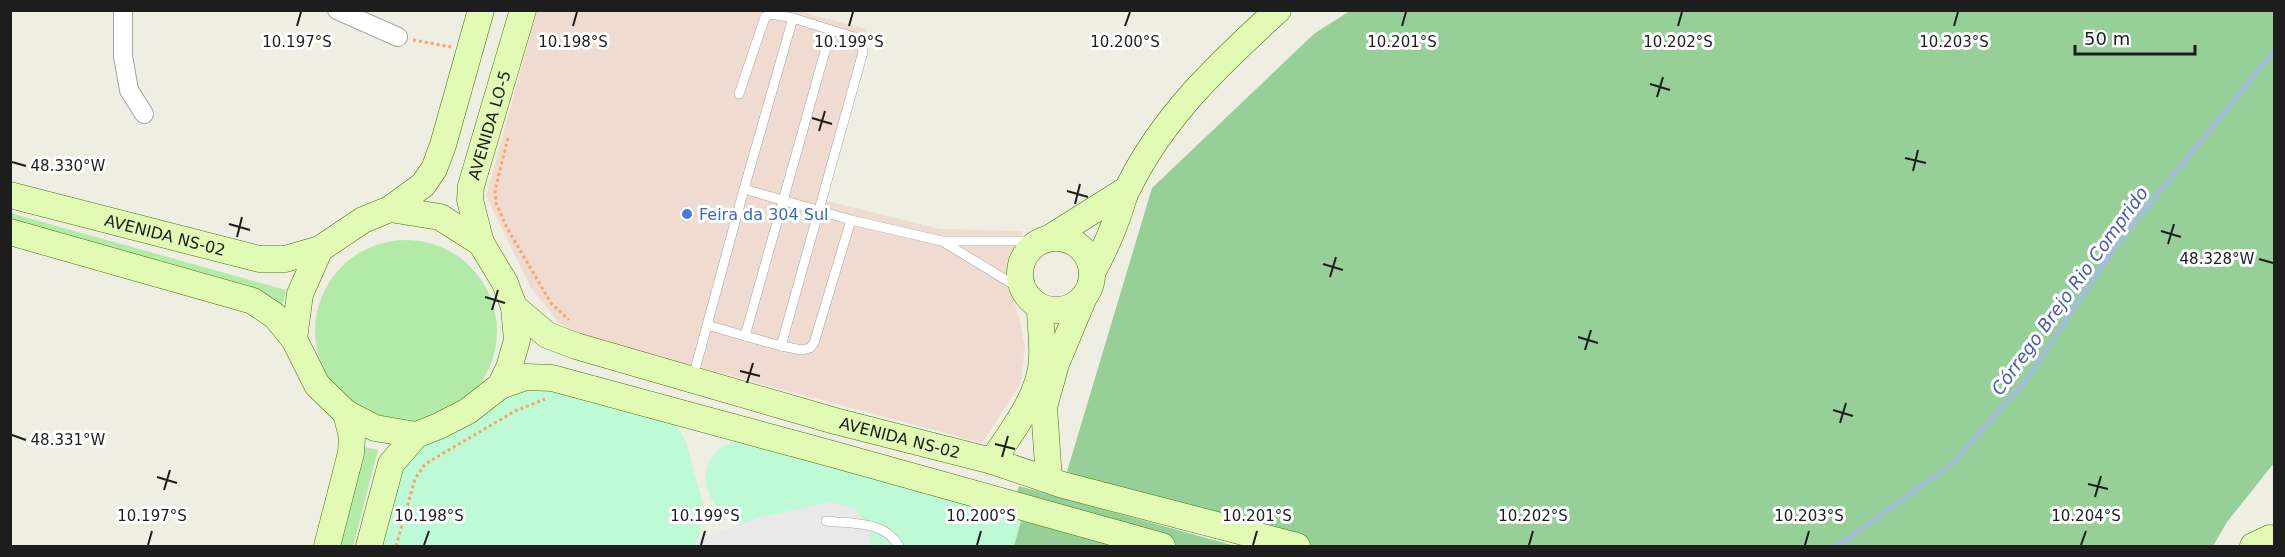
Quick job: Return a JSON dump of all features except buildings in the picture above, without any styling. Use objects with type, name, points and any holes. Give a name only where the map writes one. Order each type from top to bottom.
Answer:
[{"type":"street","points":[[123,10],[123,56],[129,90],[144,114]]},
{"type":"street","points":[[337,10],[398,37]]},
{"type":"street","points":[[294,339],[300,294],[320,249],[363,220],[390,209],[423,185],[434,169],[444,146],[481,10]]},
{"type":"street","name":"AVENIDA LO-5","points":[[481,243],[470,200],[471,186],[523,10]]},
{"type":"street","points":[[1049,480],[1044,427],[1045,399],[1056,364],[1090,285],[1092,273],[1118,217],[1126,190],[1149,149],[1176,112],[1217,67],[1278,10]]},
{"type":"street","points":[[992,461],[1027,405],[1036,383],[1042,357],[1032,299],[1020,280],[1020,268],[1024,257],[1031,247],[1126,190]]},
{"type":"street","name":"AVENIDA NS-02","points":[[10,195],[259,259],[285,259],[320,249]]},
{"type":"street","points":[[369,546],[391,464],[416,435],[468,411],[500,386],[509,368],[517,340],[514,307],[505,283],[481,243],[440,216],[390,209]]},
{"type":"street","points":[[10,232],[253,301],[275,316],[294,339],[317,385],[346,413],[375,428],[416,435]]},
{"type":"street","points":[[1046,239],[1067,238],[1080,246],[1089,258],[1092,273]]},
{"type":"street","points":[[1032,299],[1059,310],[1077,303],[1084,297]]},
{"type":"street","name":"AVENIDA NS-02","points":[[514,307],[534,326],[576,346],[835,421],[992,461],[1049,480],[1297,546]]},
{"type":"street","name":"AVENIDA NS-02","points":[[500,386],[526,377],[552,378],[1162,546]]},
{"type":"street","points":[[327,546],[351,453],[352,437],[346,413]]},
{"type":"lane","points":[[739,93],[765,17],[771,14],[793,18],[854,37],[861,43],[863,52],[781,346]]},
{"type":"lane","points":[[692,380],[793,18]]},
{"type":"lane","points":[[745,336],[831,30]]},
{"type":"lane","points":[[744,189],[851,220],[942,240],[1046,239]]},
{"type":"lane","points":[[707,325],[781,346],[802,350],[810,348],[814,343],[851,220]]},
{"type":"lane","points":[[942,240],[1032,299]]},
{"type":"lane","points":[[826,522],[874,526],[886,531],[899,546]]},
{"type":"path","points":[[398,37],[469,52]]},
{"type":"path","points":[[509,135],[495,190],[496,202],[507,228],[551,303],[574,322]]},
{"type":"path","points":[[396,546],[415,479],[425,464],[514,411],[550,399]]},
{"type":"shaded area","name":"Feira da 304 Sul","points":[[537,11],[797,11],[867,29],[819,199],[940,229],[1023,231],[1009,266],[1013,298],[1025,347],[1020,385],[982,443],[583,336],[558,322],[531,288],[486,196]]},
{"type":"shaded area","points":[[830,502],[856,508],[868,530],[872,546],[697,546],[697,540],[759,518]]},
{"type":"green space","points":[[1350,11],[2274,11],[2274,463],[2227,522],[2213,546],[1297,546],[1063,485],[1152,188],[1315,33]]},
{"type":"green space","points":[[10,213],[286,290],[282,306],[11,226]]},
{"type":"green space","points":[[406,240],[424,241],[441,247],[457,255],[471,266],[482,280],[490,296],[496,313],[496,349],[490,366],[482,382],[471,396],[457,407],[441,415],[424,421],[406,422],[388,421],[371,415],[355,407],[341,396],[330,382],[322,366],[316,349],[315,331],[316,313],[322,296],[330,280],[341,266],[355,255],[371,247],[388,241]]},
{"type":"green space","points":[[526,381],[677,425],[686,442],[705,511],[697,546],[373,546],[383,500],[419,439]]},
{"type":"green space","points":[[745,437],[1023,514],[1014,546],[872,546],[868,530],[830,502],[738,525],[733,517],[720,512],[715,505],[708,490],[706,475],[710,459],[716,452]]},
{"type":"green space","points":[[364,447],[378,450],[353,546],[338,546]]},
{"type":"green space","points":[[1019,486],[1235,546],[1003,546]]},
{"type":"waterway","name":"Córrego Brejo Rio Comprido","points":[[1837,546],[1953,463],[2028,377],[2117,244],[2274,51]]},
{"type":"place","name":"Feira da 304 Sul","points":[[687,214]]}]
